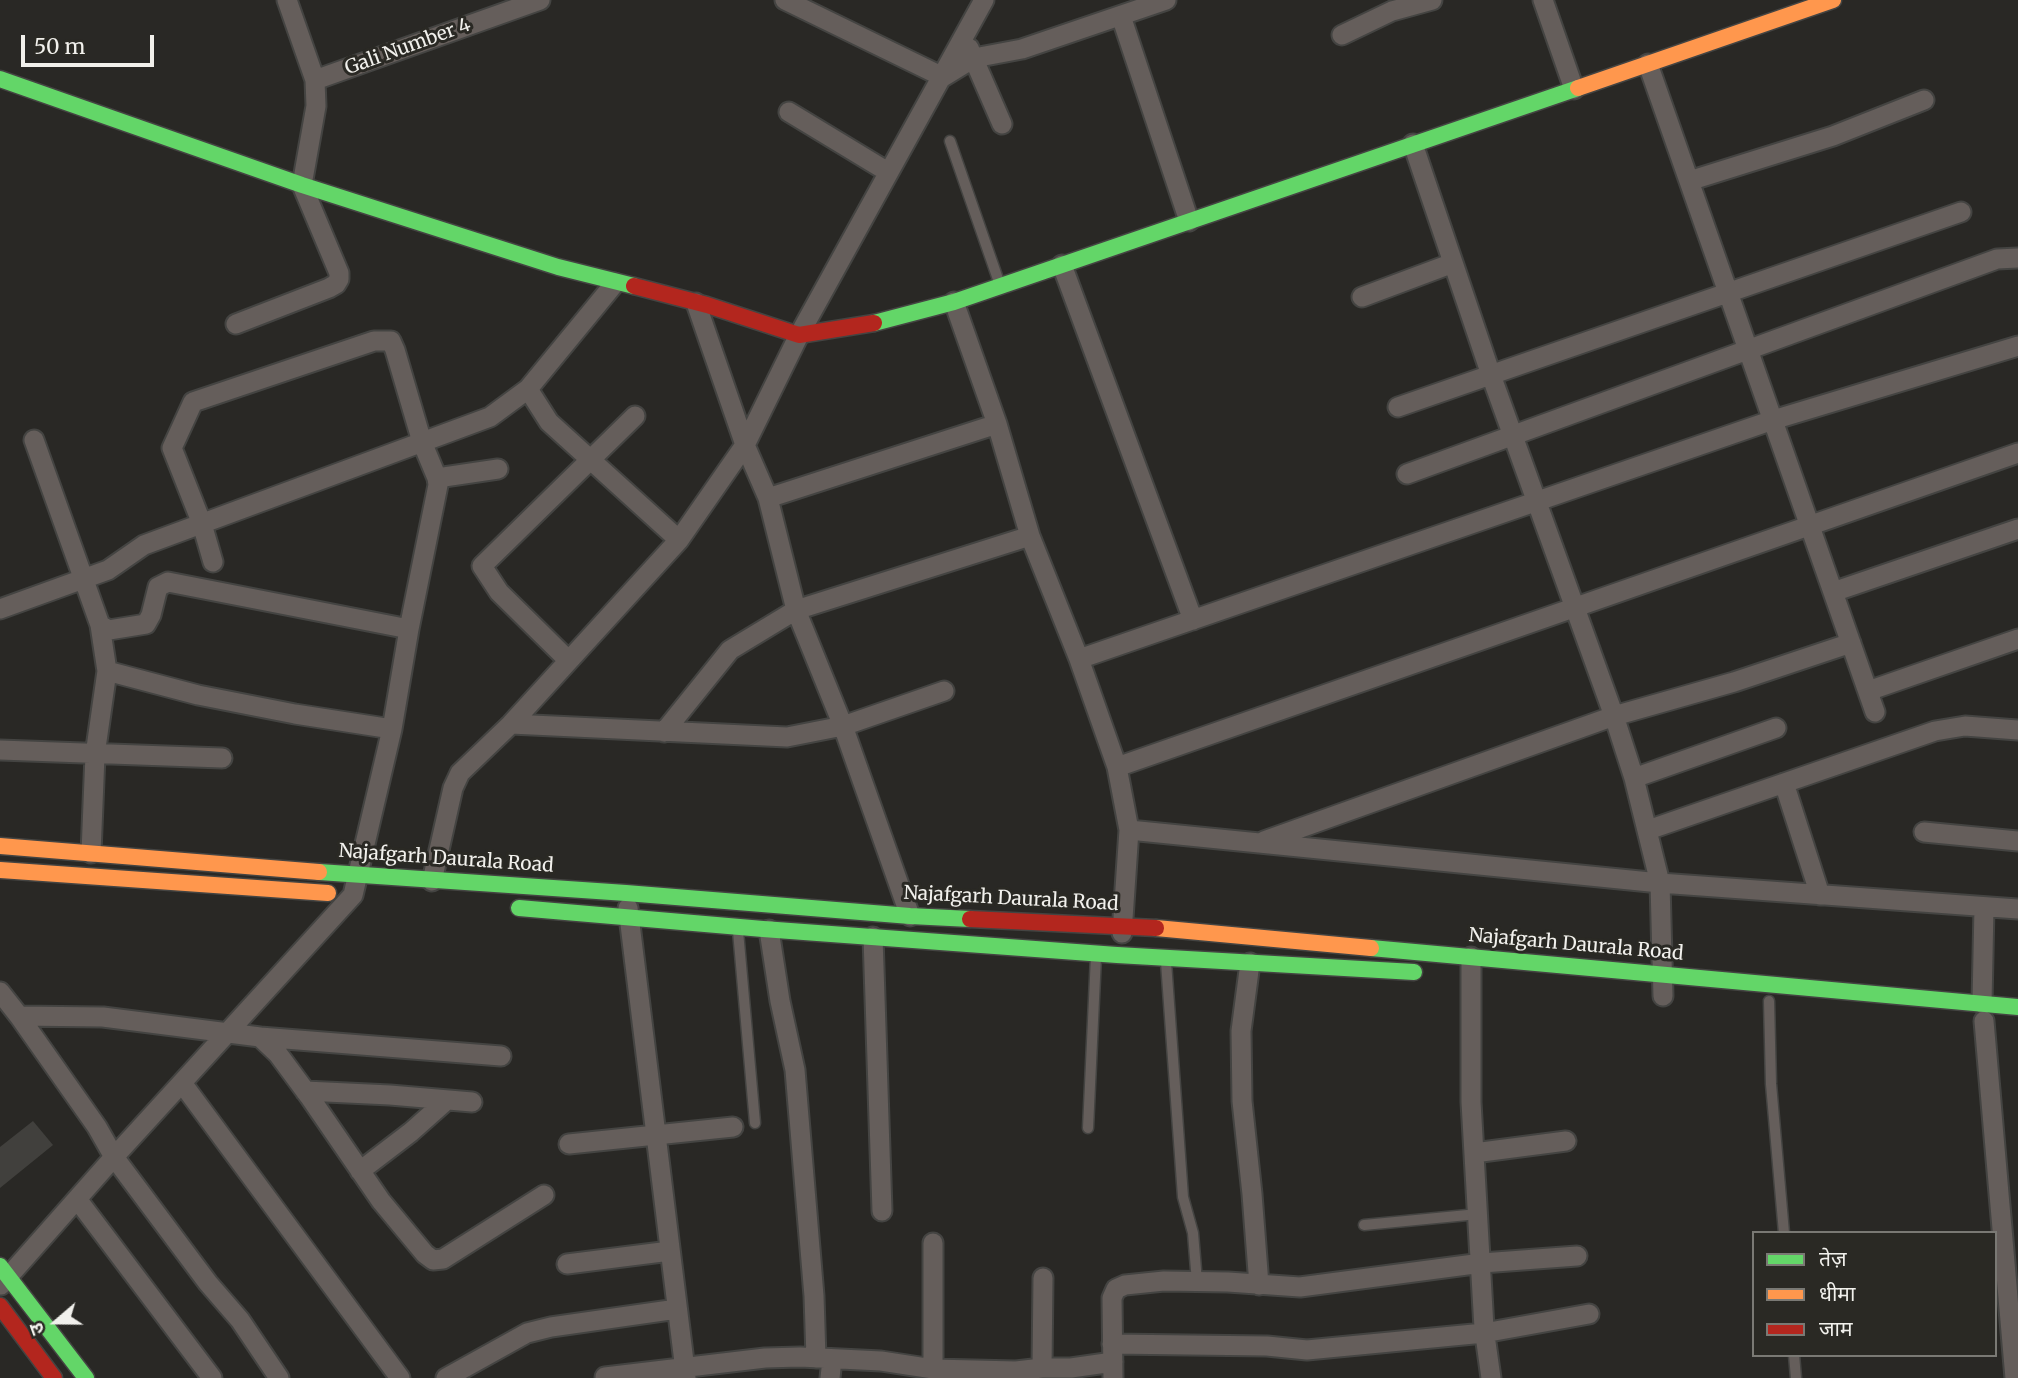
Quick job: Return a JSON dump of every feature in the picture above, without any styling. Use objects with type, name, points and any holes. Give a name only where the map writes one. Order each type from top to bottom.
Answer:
[{"type":"main road","points":[[0,79],[302,185],[615,283],[696,303],[799,335],[857,327],[954,302],[1833,0]]},
{"type":"main road","name":"Najafgarh Daurala Road","points":[[0,846],[910,916],[1124,926],[1470,971],[1663,974],[1983,1016],[2018,1007]]},
{"type":"main road","points":[[0,870],[359,896]]},
{"type":"main road","points":[[506,907],[769,930],[1117,955],[1429,973]]},
{"type":"main road","points":[[3,1276],[86,1378]]},
{"type":"main road","points":[[0,1306],[54,1378]]},
{"type":"street","points":[[236,324],[329,288],[339,279],[339,273],[302,185],[316,106],[315,80],[286,0]]},
{"type":"street","name":"Gali Number 4","points":[[315,80],[540,0]]},
{"type":"street","points":[[785,0],[943,77]]},
{"type":"street","points":[[432,881],[453,788],[460,773],[510,724],[679,540],[745,445],[799,335],[984,0]]},
{"type":"street","points":[[943,77],[974,58],[1022,49],[1166,0]]},
{"type":"street","points":[[1342,34],[1392,11],[1432,0]]},
{"type":"street","points":[[1544,0],[1574,89]]},
{"type":"street","points":[[1121,16],[1189,221]]},
{"type":"street","points":[[964,38],[1002,124]]},
{"type":"street","points":[[1648,64],[1875,712]]},
{"type":"street","points":[[1689,181],[1833,136],[1924,100]]},
{"type":"street","points":[[789,112],[888,172]]},
{"type":"street","points":[[1413,144],[1491,375],[1514,433],[1634,778],[1660,883],[1662,996]]},
{"type":"street","points":[[1398,407],[1961,212]]},
{"type":"street","points":[[1407,474],[1997,259],[2018,258]]},
{"type":"street","points":[[1362,297],[1453,263]]},
{"type":"street","points":[[1062,265],[1193,620]]},
{"type":"street","points":[[0,609],[108,570],[145,545],[490,417],[528,389],[615,283]]},
{"type":"street","points":[[954,302],[997,425],[1030,536],[1079,659],[1117,767],[1129,830],[1124,926],[1117,955]]},
{"type":"street","points":[[696,303],[745,445],[768,498],[796,610],[843,726],[910,916]]},
{"type":"street","points":[[3,1276],[359,896],[358,874],[392,729],[409,629],[436,502],[437,478],[422,442],[396,349],[391,341],[374,341],[192,402],[172,448],[202,524],[213,562]]},
{"type":"street","points":[[1079,659],[1773,420],[2018,346]]},
{"type":"street","points":[[528,389],[549,422],[679,540]]},
{"type":"street","points":[[568,660],[499,592],[482,566],[635,416]]},
{"type":"street","points":[[768,498],[997,425]]},
{"type":"street","points":[[34,440],[100,625],[107,671],[95,755],[90,853]]},
{"type":"street","points":[[1117,767],[2018,453]]},
{"type":"street","points":[[437,478],[498,469]]},
{"type":"street","points":[[1833,592],[2018,529]]},
{"type":"street","points":[[663,732],[730,650],[796,610],[1030,536]]},
{"type":"street","points":[[100,625],[109,630],[146,624],[158,587],[168,582],[409,629]]},
{"type":"street","points":[[1868,691],[2018,639]]},
{"type":"street","points":[[1257,844],[1614,716],[1851,643]]},
{"type":"street","points":[[107,671],[198,695],[295,715],[392,729]]},
{"type":"street","points":[[510,724],[787,737],[843,726],[943,691]]},
{"type":"street","points":[[1648,830],[1936,731],[1965,726],[2018,730]]},
{"type":"street","points":[[1634,778],[1776,728]]},
{"type":"street","points":[[0,750],[222,758]]},
{"type":"street","points":[[1784,783],[1820,895]]},
{"type":"street","points":[[1129,830],[1660,883],[2018,909]]},
{"type":"street","points":[[1924,832],[2018,841]]},
{"type":"street","points":[[626,893],[685,1373]]},
{"type":"street","points":[[1984,907],[1983,1016],[2015,1378]]},
{"type":"street","points":[[769,930],[780,1001],[795,1070],[814,1296],[826,1365]]},
{"type":"street","points":[[873,937],[882,1210]]},
{"type":"street","points":[[1250,963],[1241,1031],[1242,1101],[1259,1285]]},
{"type":"street","points":[[1470,971],[1471,1102],[1485,1333],[1491,1378]]},
{"type":"street","points":[[0,992],[97,1127],[114,1157],[200,1272],[240,1320],[279,1378]]},
{"type":"street","points":[[19,1016],[103,1017],[260,1037],[501,1056]]},
{"type":"street","points":[[260,1037],[278,1054],[381,1200],[425,1254],[433,1260],[443,1259],[544,1195]]},
{"type":"street","points":[[182,1083],[400,1378]]},
{"type":"street","points":[[305,1091],[472,1102]]},
{"type":"street","points":[[360,1171],[447,1100]]},
{"type":"street","points":[[569,1144],[733,1127]]},
{"type":"street","points":[[1474,1153],[1566,1141]]},
{"type":"street","points":[[77,1199],[212,1378]]},
{"type":"street","points":[[933,1243],[945,1372]]},
{"type":"street","points":[[567,1264],[670,1251]]},
{"type":"street","points":[[1113,1361],[1112,1298],[1116,1289],[1125,1285],[1197,1282],[1300,1287],[1482,1264],[1577,1256]]},
{"type":"street","points":[[1043,1278],[1052,1372]]},
{"type":"street","points":[[446,1378],[527,1333],[551,1327],[677,1309]]},
{"type":"street","points":[[605,1377],[685,1373],[765,1358],[826,1365],[881,1361],[945,1372],[1052,1372],[1113,1361],[1267,1346],[1307,1350],[1485,1333],[1589,1314]]},
{"type":"lane","points":[[950,141],[1000,286]]},
{"type":"lane","points":[[738,927],[755,1122]]},
{"type":"lane","points":[[1088,1128],[1096,952]]},
{"type":"lane","points":[[1166,958],[1183,1197],[1193,1233],[1197,1282]]},
{"type":"lane","points":[[1769,1002],[1771,1084],[1784,1231]]},
{"type":"lane","points":[[1364,1225],[1478,1214]]},
{"type":"lane","points":[[1794,1357],[1796,1378]]},
{"type":"building","points":[[33,1121],[53,1145],[0,1188],[0,1147]]},
{"type":"traffic: fast","points":[[0,79],[302,185],[558,267],[634,286]]},
{"type":"traffic: fast","points":[[874,323],[954,302],[1578,88]]},
{"type":"traffic: fast","points":[[319,872],[970,919]]},
{"type":"traffic: fast","points":[[519,908],[1117,955],[1414,972]]},
{"type":"traffic: fast","points":[[1371,948],[2018,1007]]},
{"type":"traffic: fast","points":[[0,1266],[86,1378]]},
{"type":"traffic: slow","points":[[1578,88],[1833,0]]},
{"type":"traffic: slow","points":[[0,846],[319,872]]},
{"type":"traffic: slow","points":[[0,870],[328,893]]},
{"type":"traffic: slow","points":[[1156,928],[1371,948]]},
{"type":"traffic: jam","points":[[634,286],[707,305],[799,335],[874,323]]},
{"type":"traffic: jam","points":[[970,919],[1156,928]]},
{"type":"traffic: jam","points":[[0,1306],[54,1378]]}]
